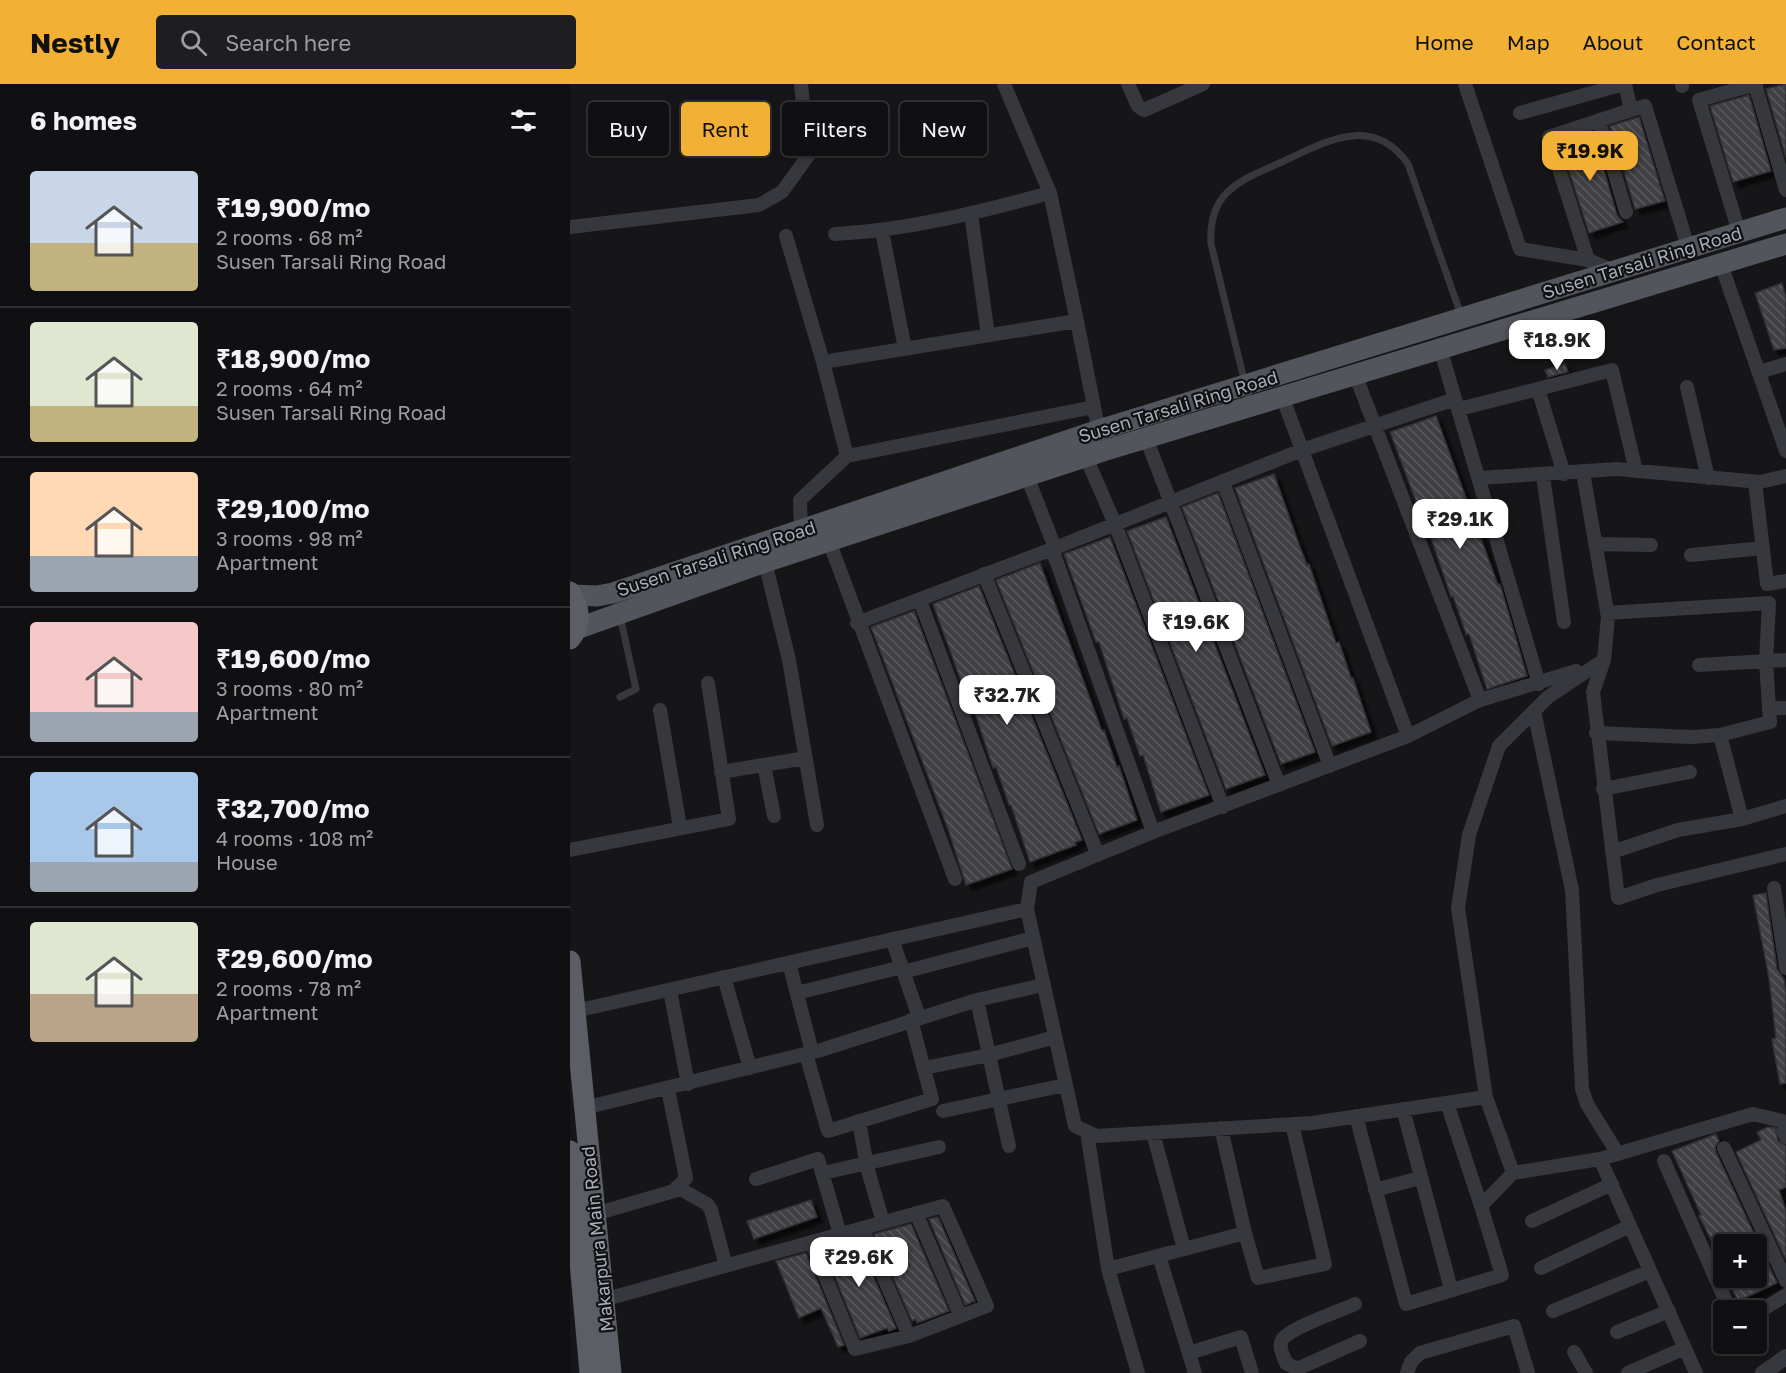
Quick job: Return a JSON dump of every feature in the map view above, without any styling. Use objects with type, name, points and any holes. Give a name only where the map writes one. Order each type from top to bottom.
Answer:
[{"type":"highway","points":[[571,593],[579,612],[573,637]]},
{"type":"highway","name":"Makarpura Main Road","points":[[570,961],[610,1373]]},
{"type":"highway","name":"Makarpura Main Road","points":[[570,1151],[590,1373]]},
{"type":"main road","name":"Susen Tarsali Ring Road","points":[[573,637],[616,603],[801,531],[1099,430],[1786,218]]},
{"type":"main road","name":"Susen Tarsali Ring Road","points":[[571,593],[597,596],[616,603],[765,562],[1094,454],[1786,244]]},
{"type":"street","points":[[570,227],[759,206],[782,192],[808,156],[801,84]]},
{"type":"street","points":[[1004,84],[1050,193],[1099,430],[1094,454],[1115,524],[1223,807]]},
{"type":"street","points":[[1128,84],[1138,106],[1144,110],[1203,84]]},
{"type":"street","points":[[1465,84],[1520,249],[1588,260],[1612,270]]},
{"type":"street","points":[[1520,113],[1624,84],[1631,110]]},
{"type":"street","points":[[1739,232],[1699,100],[1737,87],[1755,84],[1786,190]]},
{"type":"street","points":[[1588,260],[1549,137],[1645,106],[1688,247]]},
{"type":"street","points":[[1599,120],[1626,212]]},
{"type":"street","points":[[835,234],[882,231],[971,214],[1050,193]]},
{"type":"street","points":[[971,214],[988,335]]},
{"type":"street","points":[[882,231],[905,349]]},
{"type":"street","points":[[786,236],[847,456]]},
{"type":"street","points":[[1721,264],[1786,452]]},
{"type":"street","points":[[823,363],[1077,321]]},
{"type":"street","points":[[1440,348],[1539,684]]},
{"type":"street","points":[[1759,372],[1786,364]]},
{"type":"street","points":[[858,623],[920,601],[1302,450],[1376,426],[1457,404],[1538,389],[1612,370],[1636,471]]},
{"type":"street","points":[[1355,374],[1480,700]]},
{"type":"street","points":[[1687,387],[1708,478]]},
{"type":"street","points":[[1538,389],[1564,474]]},
{"type":"street","points":[[1282,396],[1408,736]]},
{"type":"street","points":[[1772,411],[1786,406]]},
{"type":"street","points":[[801,531],[800,500],[847,456],[1094,407]]},
{"type":"street","points":[[1146,438],[1279,785]]},
{"type":"street","points":[[1479,478],[1543,476],[1617,469],[1755,482],[1786,476]]},
{"type":"street","points":[[1583,472],[1607,613],[1604,660],[1593,692],[1596,734],[1618,898],[1786,854]]},
{"type":"street","points":[[1026,476],[1055,548]]},
{"type":"street","points":[[1543,476],[1564,622]]},
{"type":"street","points":[[1223,482],[1330,766]]},
{"type":"street","points":[[1596,734],[1691,737],[1720,735],[1770,722],[1766,661],[1769,603],[1755,482]]},
{"type":"street","points":[[829,541],[954,879]]},
{"type":"street","points":[[1595,544],[1651,545]]},
{"type":"street","points":[[1055,548],[1050,552],[1055,557],[1153,832]]},
{"type":"street","points":[[1691,555],[1763,548]]},
{"type":"street","points":[[765,562],[789,660],[817,825]]},
{"type":"street","points":[[984,574],[1098,855]]},
{"type":"street","points":[[1767,584],[1786,581]]},
{"type":"street","points":[[920,601],[1018,864]]},
{"type":"street","points":[[1607,613],[1769,603]]},
{"type":"street","points":[[1486,1097],[1292,1124],[1097,1136],[1074,1126],[1027,909],[1031,882],[1153,832],[1408,736],[1480,700],[1539,684],[1604,660]]},
{"type":"street","points":[[1513,1173],[1486,1097],[1458,908],[1469,836],[1499,746],[1548,697],[1604,660]]},
{"type":"street","points":[[1700,665],[1786,660]]},
{"type":"street","points":[[570,849],[729,819],[708,683]]},
{"type":"street","points":[[1769,708],[1786,708]]},
{"type":"street","points":[[660,710],[680,828]]},
{"type":"street","points":[[1534,711],[1572,890],[1582,1089],[1587,1104],[1618,1154]]},
{"type":"street","points":[[1720,735],[1742,819]]},
{"type":"street","points":[[721,772],[806,758]]},
{"type":"street","points":[[764,765],[774,816]]},
{"type":"street","points":[[1603,789],[1690,771]]},
{"type":"street","points":[[1612,852],[1678,830],[1742,819],[1786,806]]},
{"type":"street","points":[[1774,888],[1786,968]]},
{"type":"street","points":[[575,1011],[1027,909]]},
{"type":"street","points":[[797,993],[1033,938]]},
{"type":"street","points":[[789,963],[828,1131],[932,1099],[903,969],[892,939]]},
{"type":"street","points":[[724,977],[750,1068]]},
{"type":"street","points":[[584,1108],[809,1053],[977,1000],[1043,985]]},
{"type":"street","points":[[670,990],[688,1084]]},
{"type":"street","points":[[977,1000],[1009,1146]]},
{"type":"street","points":[[924,1068],[989,1055],[1055,1037]]},
{"type":"street","points":[[943,1111],[1065,1085]]},
{"type":"street","points":[[595,1214],[674,1191],[686,1179],[668,1089]]},
{"type":"street","points":[[1356,1116],[1406,1304],[1502,1275],[1446,1103]]},
{"type":"street","points":[[1403,1109],[1451,1289]]},
{"type":"street","points":[[1481,1206],[1513,1173],[1600,1159],[1753,1114],[1785,1130]]},
{"type":"street","points":[[859,1121],[867,1163],[883,1222]]},
{"type":"street","points":[[1221,1128],[1245,1233],[1258,1278],[1325,1264],[1292,1124]]},
{"type":"street","points":[[1087,1132],[1108,1269],[1138,1373]]},
{"type":"street","points":[[1153,1132],[1184,1249]]},
{"type":"street","points":[[823,1173],[939,1147]]},
{"type":"street","points":[[1724,1148],[1786,1281]]},
{"type":"street","points":[[756,1179],[818,1159],[840,1234]]},
{"type":"street","points":[[1600,1159],[1696,1373]]},
{"type":"street","points":[[1665,1161],[1725,1300]]},
{"type":"street","points":[[1375,1190],[1420,1178]]},
{"type":"street","points":[[1532,1221],[1612,1184]]},
{"type":"street","points":[[677,1187],[707,1204],[726,1266]]},
{"type":"street","points":[[603,1300],[726,1266],[811,1242],[915,1213],[943,1206],[987,1306],[909,1336],[855,1349],[811,1242]]},
{"type":"street","points":[[915,1213],[960,1315]]},
{"type":"street","points":[[1541,1268],[1630,1226]]},
{"type":"street","points":[[862,1228],[909,1336]]},
{"type":"street","points":[[1108,1269],[1245,1233]]},
{"type":"street","points":[[1159,1256],[1195,1373]]},
{"type":"street","points":[[1553,1311],[1650,1271]]},
{"type":"street","points":[[1767,1307],[1786,1295]]},
{"type":"street","points":[[1355,1304],[1282,1339],[1282,1351],[1291,1368],[1319,1367],[1360,1341]]},
{"type":"street","points":[[1617,1332],[1669,1311]]},
{"type":"street","points":[[1407,1373],[1411,1362],[1420,1353],[1514,1326],[1528,1373]]},
{"type":"street","points":[[1189,1353],[1240,1337],[1252,1373]]},
{"type":"street","points":[[1628,1373],[1685,1348]]},
{"type":"street","points":[[1574,1352],[1586,1373]]},
{"type":"street","points":[[1768,1372],[1786,1358]]},
{"type":"lane","points":[[1250,406],[1211,244],[1210,227],[1214,212],[1223,197],[1236,185],[1332,139],[1365,135],[1396,148],[1408,164],[1462,317]]},
{"type":"lane","points":[[616,603],[636,689],[620,697]]},
{"type":"building","points":[[1786,84],[1786,158],[1766,89]]},
{"type":"building","points":[[1749,95],[1771,171],[1733,182],[1710,106]]},
{"type":"building","points":[[1639,117],[1665,201],[1635,209],[1610,126]]},
{"type":"building","points":[[1593,132],[1617,215],[1623,222],[1589,233],[1560,143]]},
{"type":"building","points":[[1782,283],[1786,297],[1786,348],[1774,350],[1755,293]]},
{"type":"building","points":[[1565,364],[1568,372],[1548,377],[1545,370]]},
{"type":"building","points":[[1436,416],[1498,585],[1500,584],[1527,676],[1487,689],[1469,634],[1466,634],[1453,596],[1451,597],[1425,520],[1423,520],[1390,432]]},
{"type":"building","points":[[1274,474],[1307,565],[1309,564],[1336,643],[1339,642],[1351,678],[1353,678],[1371,732],[1332,746],[1235,488]]},
{"type":"building","points":[[1218,493],[1315,752],[1281,764],[1182,507]]},
{"type":"building","points":[[1166,517],[1265,775],[1226,789],[1127,531]]},
{"type":"building","points":[[1110,537],[1209,795],[1161,812],[1143,755],[1140,756],[1127,718],[1124,719],[1099,642],[1096,642],[1064,554]]},
{"type":"building","points":[[1040,563],[1102,731],[1104,730],[1117,767],[1119,766],[1137,820],[1099,834],[996,580]]},
{"type":"building","points":[[979,586],[1082,840],[1075,842],[1076,845],[1030,862],[1011,805],[1009,805],[996,767],[993,768],[968,691],[965,692],[933,604]]},
{"type":"building","points":[[914,611],[1012,869],[966,885],[948,829],[871,627]]},
{"type":"building","points":[[1766,893],[1777,969],[1784,979],[1786,993],[1786,1083],[1780,1084],[1772,1039],[1776,1038],[1769,978],[1753,895]]},
{"type":"building","points":[[1768,1127],[1775,1128],[1778,1141],[1786,1146],[1786,1187],[1779,1190],[1786,1211],[1786,1260],[1736,1152],[1761,1140],[1757,1132]]},
{"type":"building","points":[[1716,1134],[1719,1141],[1715,1147],[1716,1152],[1754,1234],[1713,1234],[1713,1243],[1672,1151]]},
{"type":"building","points":[[811,1200],[817,1217],[754,1239],[747,1221]]},
{"type":"building","points":[[938,1217],[975,1301],[965,1305],[929,1219]]},
{"type":"building","points":[[911,1224],[949,1311],[917,1323],[916,1319],[912,1321],[874,1234]]},
{"type":"building","points":[[857,1239],[896,1328],[889,1331],[887,1328],[860,1338],[823,1248]]},
{"type":"building","points":[[806,1253],[844,1345],[838,1347],[821,1308],[799,1318],[776,1261]]},
{"type":"building","points":[[1767,1262],[1777,1283],[1767,1288]]},
{"type":"building","points":[[1732,1288],[1766,1288],[1740,1300],[1738,1300]]}]
